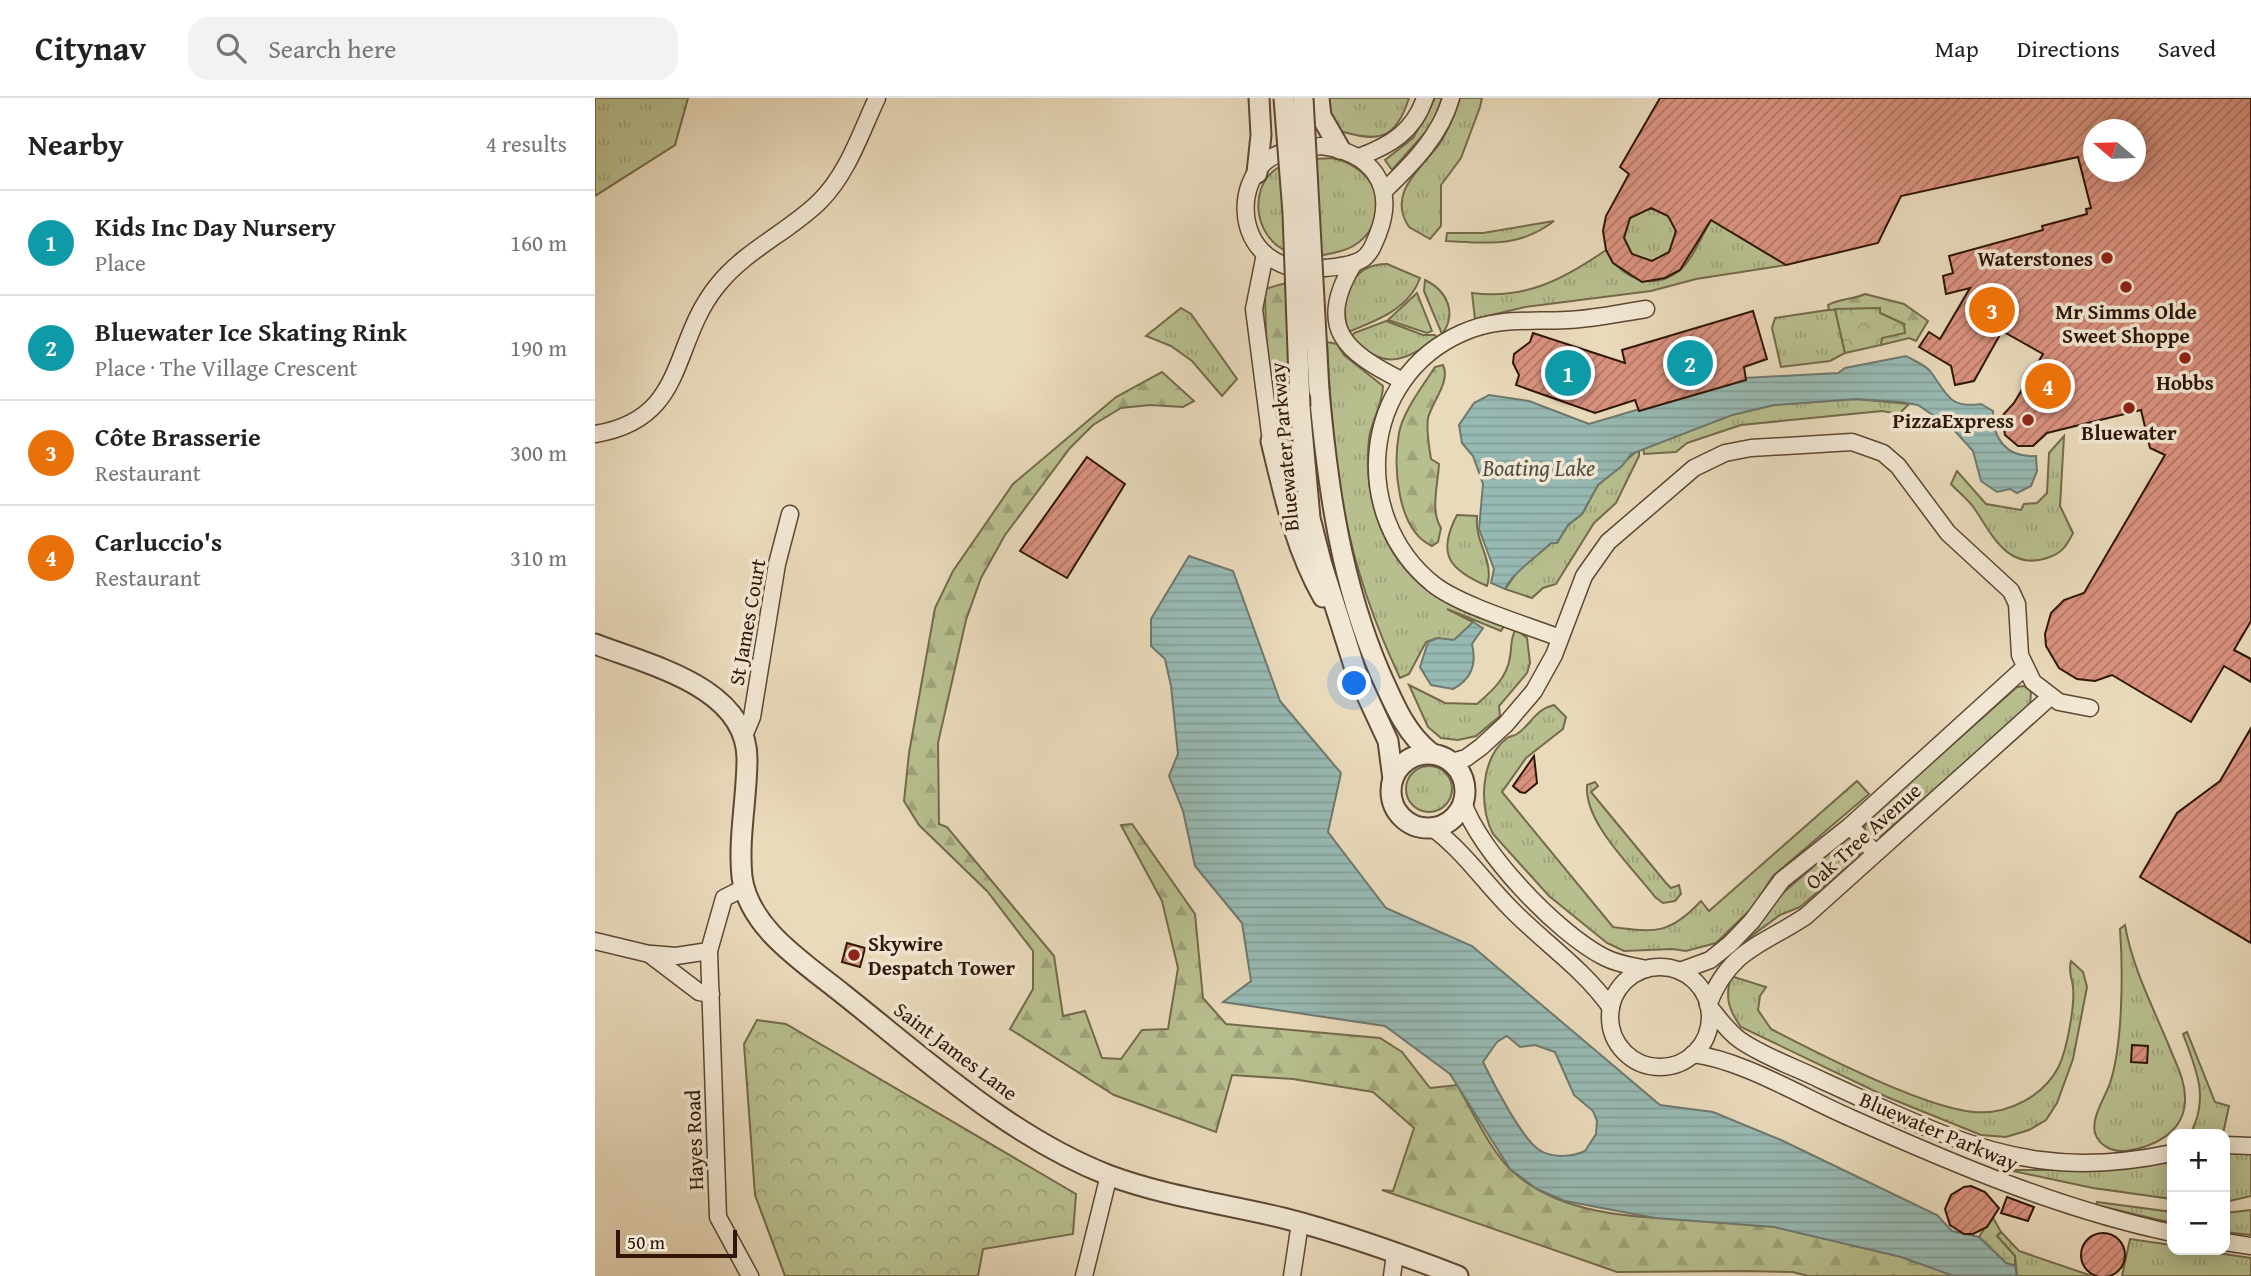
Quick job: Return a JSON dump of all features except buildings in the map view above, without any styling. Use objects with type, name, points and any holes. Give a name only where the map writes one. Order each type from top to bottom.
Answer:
[{"type":"street","points":[[595,434],[636,423],[654,408],[667,390],[715,287],[732,269],[820,202],[837,180],[877,98]]},
{"type":"street","points":[[1257,173],[1261,135],[1259,98]]},
{"type":"street","name":"Bluewater Parkway","points":[[1284,98],[1293,213],[1300,407],[1310,519],[1341,629],[1370,706],[1388,741],[1393,779]]},
{"type":"street","name":"Bluewater Parkway","points":[[1303,98],[1319,391],[1333,517],[1353,599],[1394,706],[1411,734],[1431,753]]},
{"type":"street","points":[[1318,98],[1321,116],[1340,149]]},
{"type":"street","points":[[1359,157],[1387,146],[1406,132],[1425,98]]},
{"type":"street","points":[[1385,190],[1407,169],[1437,131],[1451,98]]},
{"type":"street","points":[[1321,146],[1340,149],[1359,157],[1385,190],[1384,220],[1373,248],[1362,260],[1353,263],[1299,270],[1283,266],[1265,254],[1252,237],[1245,212],[1247,198],[1257,173],[1265,162],[1284,152],[1321,146]]},
{"type":"street","points":[[1265,254],[1254,309],[1271,441],[1287,509],[1307,569],[1341,629]]},
{"type":"street","points":[[1353,263],[1335,302],[1339,330],[1358,356],[1403,381]]},
{"type":"street","points":[[1560,638],[1451,596],[1425,578],[1400,549],[1381,507],[1375,465],[1382,423],[1403,381],[1423,358],[1444,342],[1477,327],[1500,321],[1595,318],[1646,309]]},
{"type":"street","points":[[1452,762],[1465,758],[1481,747],[1515,714],[1541,679],[1584,576],[1602,548],[1694,468],[1719,455],[1742,449],[1852,442],[1875,448],[1894,462],[1948,534],[2011,591],[2017,604],[2016,633],[2024,668],[2036,685],[2050,697],[2072,706],[2090,708]]},
{"type":"street","name":"St James Court","points":[[744,736],[752,717],[777,564],[790,514]]},
{"type":"street","points":[[595,643],[710,695],[732,714],[744,736]]},
{"type":"street","name":"Oak Tree Avenue","points":[[1680,971],[1710,960],[1730,944],[1752,921],[1782,880],[1850,825],[2024,668]]},
{"type":"street","name":"Oak Tree Avenue","points":[[1708,1004],[1722,974],[1746,952],[1760,940],[1805,916],[2050,697]]},
{"type":"street","name":"Saint James Lane","points":[[744,736],[747,756],[741,849],[744,887],[757,915],[778,940],[926,1059],[1044,1143],[1108,1175],[1300,1223],[1458,1276]]},
{"type":"street","points":[[1431,827],[1463,855],[1537,934],[1589,979],[1611,1008],[1614,1038],[1631,1058],[1643,1064],[1669,1066],[1693,1054],[1708,1032],[1708,1004],[1698,985],[1680,971],[1669,968],[1646,969],[1608,959],[1567,929],[1489,849],[1471,824],[1463,802],[1464,780],[1452,762],[1431,753],[1409,759],[1393,779],[1392,796],[1397,811],[1416,825],[1431,827],[1455,817],[1463,802]]},
{"type":"street","points":[[1850,825],[1874,852]]},
{"type":"street","name":"Hayes Road","points":[[744,887],[724,898],[709,951],[718,1217],[750,1276]]},
{"type":"street","points":[[595,941],[649,954],[672,956],[709,951]]},
{"type":"street","points":[[649,954],[699,992],[711,994]]},
{"type":"street","points":[[1611,1008],[1623,984],[1646,969]]},
{"type":"street","name":"Bluewater Parkway","points":[[1708,1004],[1736,1037],[1761,1052],[1872,1102],[1987,1148],[2029,1159],[2076,1163],[2167,1154]]},
{"type":"street","name":"Bluewater Parkway","points":[[1693,1054],[1730,1063],[1913,1146],[1977,1170],[2005,1185],[2104,1217],[2167,1232]]},
{"type":"street","points":[[2230,1145],[2251,1146]]},
{"type":"street","points":[[1084,1276],[1108,1175]]},
{"type":"street","points":[[1291,1276],[1300,1223]]},
{"type":"street","points":[[2230,1243],[2251,1246]]},
{"type":"street","points":[[1392,1276],[1395,1254]]},
{"type":"green space","points":[[595,98],[688,98],[675,145],[595,196]]},
{"type":"green space","points":[[1328,98],[1409,98],[1404,112],[1392,130],[1376,137],[1366,137],[1340,131],[1327,105]]},
{"type":"green space","points":[[1435,98],[1442,98],[1432,125],[1392,170],[1385,160],[1413,138]]},
{"type":"green space","points":[[1460,98],[1482,98],[1461,158],[1441,185],[1441,226],[1430,239],[1409,227],[1403,215],[1404,192],[1443,138]]},
{"type":"green space","points":[[1333,158],[1352,165],[1372,185],[1377,204],[1371,228],[1359,242],[1334,253],[1305,256],[1284,250],[1274,243],[1261,223],[1261,188],[1267,178],[1282,165]]},
{"type":"green space","points":[[1650,209],[1660,211],[1668,217],[1674,225],[1674,245],[1668,253],[1660,259],[1650,261],[1640,259],[1632,253],[1626,245],[1624,235],[1626,225],[1632,217],[1640,211]]},
{"type":"green space","points":[[1711,220],[1786,265],[1696,279],[1651,291],[1525,307],[1475,319],[1472,293],[1509,293],[1543,285],[1575,270],[1606,250],[1620,268],[1638,279],[1658,281],[1668,277],[1679,271],[1688,261]]},
{"type":"green space","points":[[1554,221],[1541,230],[1516,240],[1489,243],[1446,241],[1447,233],[1483,233]]},
{"type":"green space","points":[[1387,264],[1420,278],[1415,289],[1390,313],[1348,332],[1345,309],[1355,278],[1363,270]]},
{"type":"green space","points":[[1425,280],[1439,290],[1448,304],[1449,319],[1442,334],[1424,291]]},
{"type":"green space","points":[[1286,283],[1291,431],[1302,522],[1291,494],[1276,436],[1267,348],[1265,289]]},
{"type":"green space","points":[[1417,293],[1432,331],[1427,333],[1388,320]]},
{"type":"green space","points":[[1865,294],[1904,304],[1928,321],[1916,341],[1909,338],[1881,345],[1881,338],[1904,324],[1880,313],[1879,308],[1829,310],[1828,305],[1832,303]]},
{"type":"green space","points":[[1181,308],[1191,314],[1237,379],[1222,396],[1192,361],[1171,346],[1146,336]]},
{"type":"green space","points":[[1880,308],[1880,313],[1904,324],[1905,333],[1882,338],[1881,345],[1845,353],[1835,309]]},
{"type":"green space","points":[[1835,309],[1845,353],[1830,361],[1781,367],[1772,328],[1775,318]]},
{"type":"green space","points":[[1386,321],[1423,335],[1435,335],[1437,338],[1403,357],[1383,359],[1373,355],[1351,338],[1354,333]]},
{"type":"green space","points":[[1327,342],[1337,344],[1344,355],[1383,386],[1369,439],[1369,485],[1381,529],[1391,549],[1404,568],[1420,584],[1446,603],[1504,626],[1501,631],[1447,609],[1473,622],[1454,641],[1437,638],[1426,642],[1409,674],[1400,678],[1366,594],[1345,514],[1333,432]]},
{"type":"green space","points":[[1443,365],[1445,378],[1427,423],[1431,459],[1439,464],[1435,506],[1441,528],[1438,542],[1432,546],[1420,538],[1405,512],[1400,496],[1397,447],[1401,425],[1409,407],[1435,367]]},
{"type":"green space","points":[[1162,372],[1194,401],[1183,407],[1150,405],[1121,408],[1093,425],[1070,448],[1005,535],[981,578],[966,620],[938,743],[939,824],[947,827],[1054,956],[1063,1016],[1085,1011],[1102,1058],[1121,1059],[1142,1030],[1168,1029],[1178,968],[1162,901],[1121,825],[1132,824],[1195,914],[1203,998],[1226,1024],[1380,1038],[1402,1052],[1430,1088],[1457,1085],[1504,1163],[1537,1189],[1564,1202],[1624,1215],[1747,1223],[1798,1230],[1880,1249],[1954,1276],[1808,1276],[1793,1272],[1743,1271],[1617,1272],[1382,1190],[1393,1191],[1414,1128],[1373,1092],[1293,1079],[1232,1075],[1216,1132],[1114,1095],[1010,1029],[1033,989],[1033,951],[987,891],[919,825],[904,801],[909,753],[935,608],[953,571],[1013,484],[1116,397]]},
{"type":"green space","points":[[1856,399],[1909,404],[1899,414],[1882,411],[1741,425],[1687,443],[1676,452],[1644,454],[1643,447],[1732,415],[1774,405]]},
{"type":"green space","points":[[2064,436],[2060,506],[2073,533],[2066,546],[2056,554],[2033,561],[2021,559],[2002,548],[1972,505],[1951,484],[1957,471],[1986,504],[2021,510],[2024,504],[2037,503],[2047,493],[2049,453]]},
{"type":"green space","points":[[1639,449],[1639,456],[1616,503],[1594,523],[1556,584],[1543,588],[1532,598],[1505,589],[1519,570],[1551,543],[1557,543],[1568,525],[1582,514],[1598,485]]},
{"type":"green space","points":[[1457,515],[1477,516],[1478,534],[1487,560],[1487,586],[1464,574],[1450,560],[1448,541]]},
{"type":"green space","points":[[1516,629],[1527,638],[1530,663],[1527,673],[1499,706],[1500,716],[1476,736],[1458,740],[1441,738],[1428,727],[1409,685],[1445,703],[1477,704],[1493,689],[1506,671]]},
{"type":"green space","points":[[2024,686],[2031,691],[2030,706],[1881,836],[1868,836],[1864,828],[1872,816],[2017,687]]},
{"type":"green space","points":[[1554,705],[1566,717],[1563,729],[1526,758],[1502,792],[1613,927],[1662,929],[1680,920],[1701,901],[1709,911],[1857,781],[1869,794],[1773,876],[1752,908],[1716,943],[1686,951],[1624,951],[1607,943],[1549,896],[1493,834],[1488,823],[1484,797],[1491,758],[1507,738],[1516,735],[1542,710]]},
{"type":"green space","points":[[1429,766],[1445,773],[1452,789],[1445,805],[1429,812],[1413,805],[1406,789],[1413,773]]},
{"type":"green space","points":[[1595,782],[1598,786],[1591,792],[1666,883],[1671,888],[1679,885],[1681,894],[1675,901],[1663,903],[1655,897],[1601,829],[1588,800],[1587,785]]},
{"type":"green space","points":[[1852,833],[1863,845],[1858,858],[1800,907],[1780,915],[1738,946],[1784,892]]},
{"type":"green space","points":[[2125,925],[2138,971],[2180,1073],[2185,1101],[2179,1122],[2174,1129],[2167,1129],[2165,1137],[2146,1146],[2120,1151],[2103,1145],[2097,1138],[2094,1127],[2110,1083],[2120,1028],[2120,929]]},
{"type":"green space","points":[[2071,961],[2083,972],[2087,987],[2073,1059],[2057,1103],[2046,1120],[2029,1130],[2006,1137],[1981,1135],[1887,1097],[1741,1027],[1733,1014],[1728,997],[1731,976],[1766,987],[1760,996],[1758,1010],[1771,1029],[1843,1065],[1928,1101],[1974,1112],[1987,1112],[2012,1107],[2034,1095],[2059,1066],[2072,1015]]},
{"type":"green space","points":[[757,1020],[786,1024],[1076,1194],[1073,1234],[983,1249],[978,1276],[785,1276],[755,1195],[744,1044]]},
{"type":"green space","points":[[2187,1032],[2215,1102],[2229,1106],[2224,1129],[2192,1129],[2199,1108],[2199,1084],[2183,1034]]},
{"type":"green space","points":[[2230,1150],[2251,1150],[2251,1196],[2230,1201]]},
{"type":"green space","points":[[2167,1158],[2167,1198],[2093,1188],[2008,1170],[2099,1170]]},
{"type":"green space","points":[[2097,1202],[2167,1211],[2167,1222],[2096,1205]]},
{"type":"green space","points":[[2251,1210],[2251,1235],[2230,1233],[2230,1212]]},
{"type":"green space","points":[[1992,1216],[2001,1232],[1997,1236],[2015,1256],[2015,1266],[2006,1263],[1979,1237]]},
{"type":"green space","points":[[2001,1232],[2019,1251],[2092,1276],[2017,1276],[2015,1256],[1997,1236]]},
{"type":"green space","points":[[2130,1239],[2167,1244],[2167,1255],[2230,1255],[2251,1258],[2251,1276],[2122,1276]]},
{"type":"water","name":"Boating Lake","points":[[1906,356],[1928,369],[1949,398],[1955,402],[1981,404],[1993,411],[1995,430],[2003,445],[2017,454],[2036,456],[2037,471],[2031,486],[2017,493],[2010,489],[1997,492],[1981,481],[1973,451],[1954,430],[1918,405],[1856,399],[1774,405],[1732,415],[1631,454],[1622,466],[1598,485],[1582,514],[1568,525],[1557,543],[1551,543],[1525,565],[1505,589],[1491,583],[1494,569],[1479,529],[1483,484],[1473,456],[1462,443],[1459,425],[1474,403],[1489,395],[1529,401],[1589,424],[1745,378],[1838,373],[1845,368]]},
{"type":"water","points":[[1189,556],[1233,571],[1280,701],[1341,773],[1328,832],[1386,908],[1472,946],[1660,1105],[1713,1112],[1781,1140],[1937,1215],[1952,1231],[1979,1237],[2006,1263],[2015,1266],[2017,1276],[1954,1276],[1901,1257],[1774,1227],[1655,1218],[1565,1201],[1537,1189],[1510,1169],[1450,1074],[1385,1026],[1223,1002],[1251,981],[1242,923],[1195,866],[1183,811],[1169,776],[1178,754],[1171,686],[1165,659],[1151,646],[1151,619]],"holes":[[[1507,1036],[1520,1047],[1535,1045],[1555,1052],[1574,1095],[1593,1111],[1597,1121],[1596,1134],[1585,1151],[1563,1156],[1541,1151],[1518,1124],[1483,1062],[1497,1042]]]},
{"type":"water","points":[[1473,622],[1483,628],[1472,644],[1474,658],[1469,676],[1453,689],[1431,685],[1420,667],[1428,642],[1438,638],[1454,640]]},
{"type":"place","name":"Waterstones","points":[[2107,258]]},
{"type":"place","name":"Mr Simms Olde Sweet Shoppe","points":[[2126,287]]},
{"type":"place","name":"Côte Brasserie","points":[[1992,310]]},
{"type":"place","name":"Hobbs","points":[[2185,358]]},
{"type":"place","name":"Bluewater Ice Skating Rink","points":[[1690,363]]},
{"type":"place","name":"Kids Inc Day Nursery","points":[[1568,373]]},
{"type":"place","name":"Carluccio's","points":[[2048,386]]},
{"type":"place","name":"Bluewater","points":[[2129,408]]},
{"type":"place","name":"PizzaExpress","points":[[2028,420]]},
{"type":"place","name":"Skywire Despatch Tower","points":[[854,955]]}]
